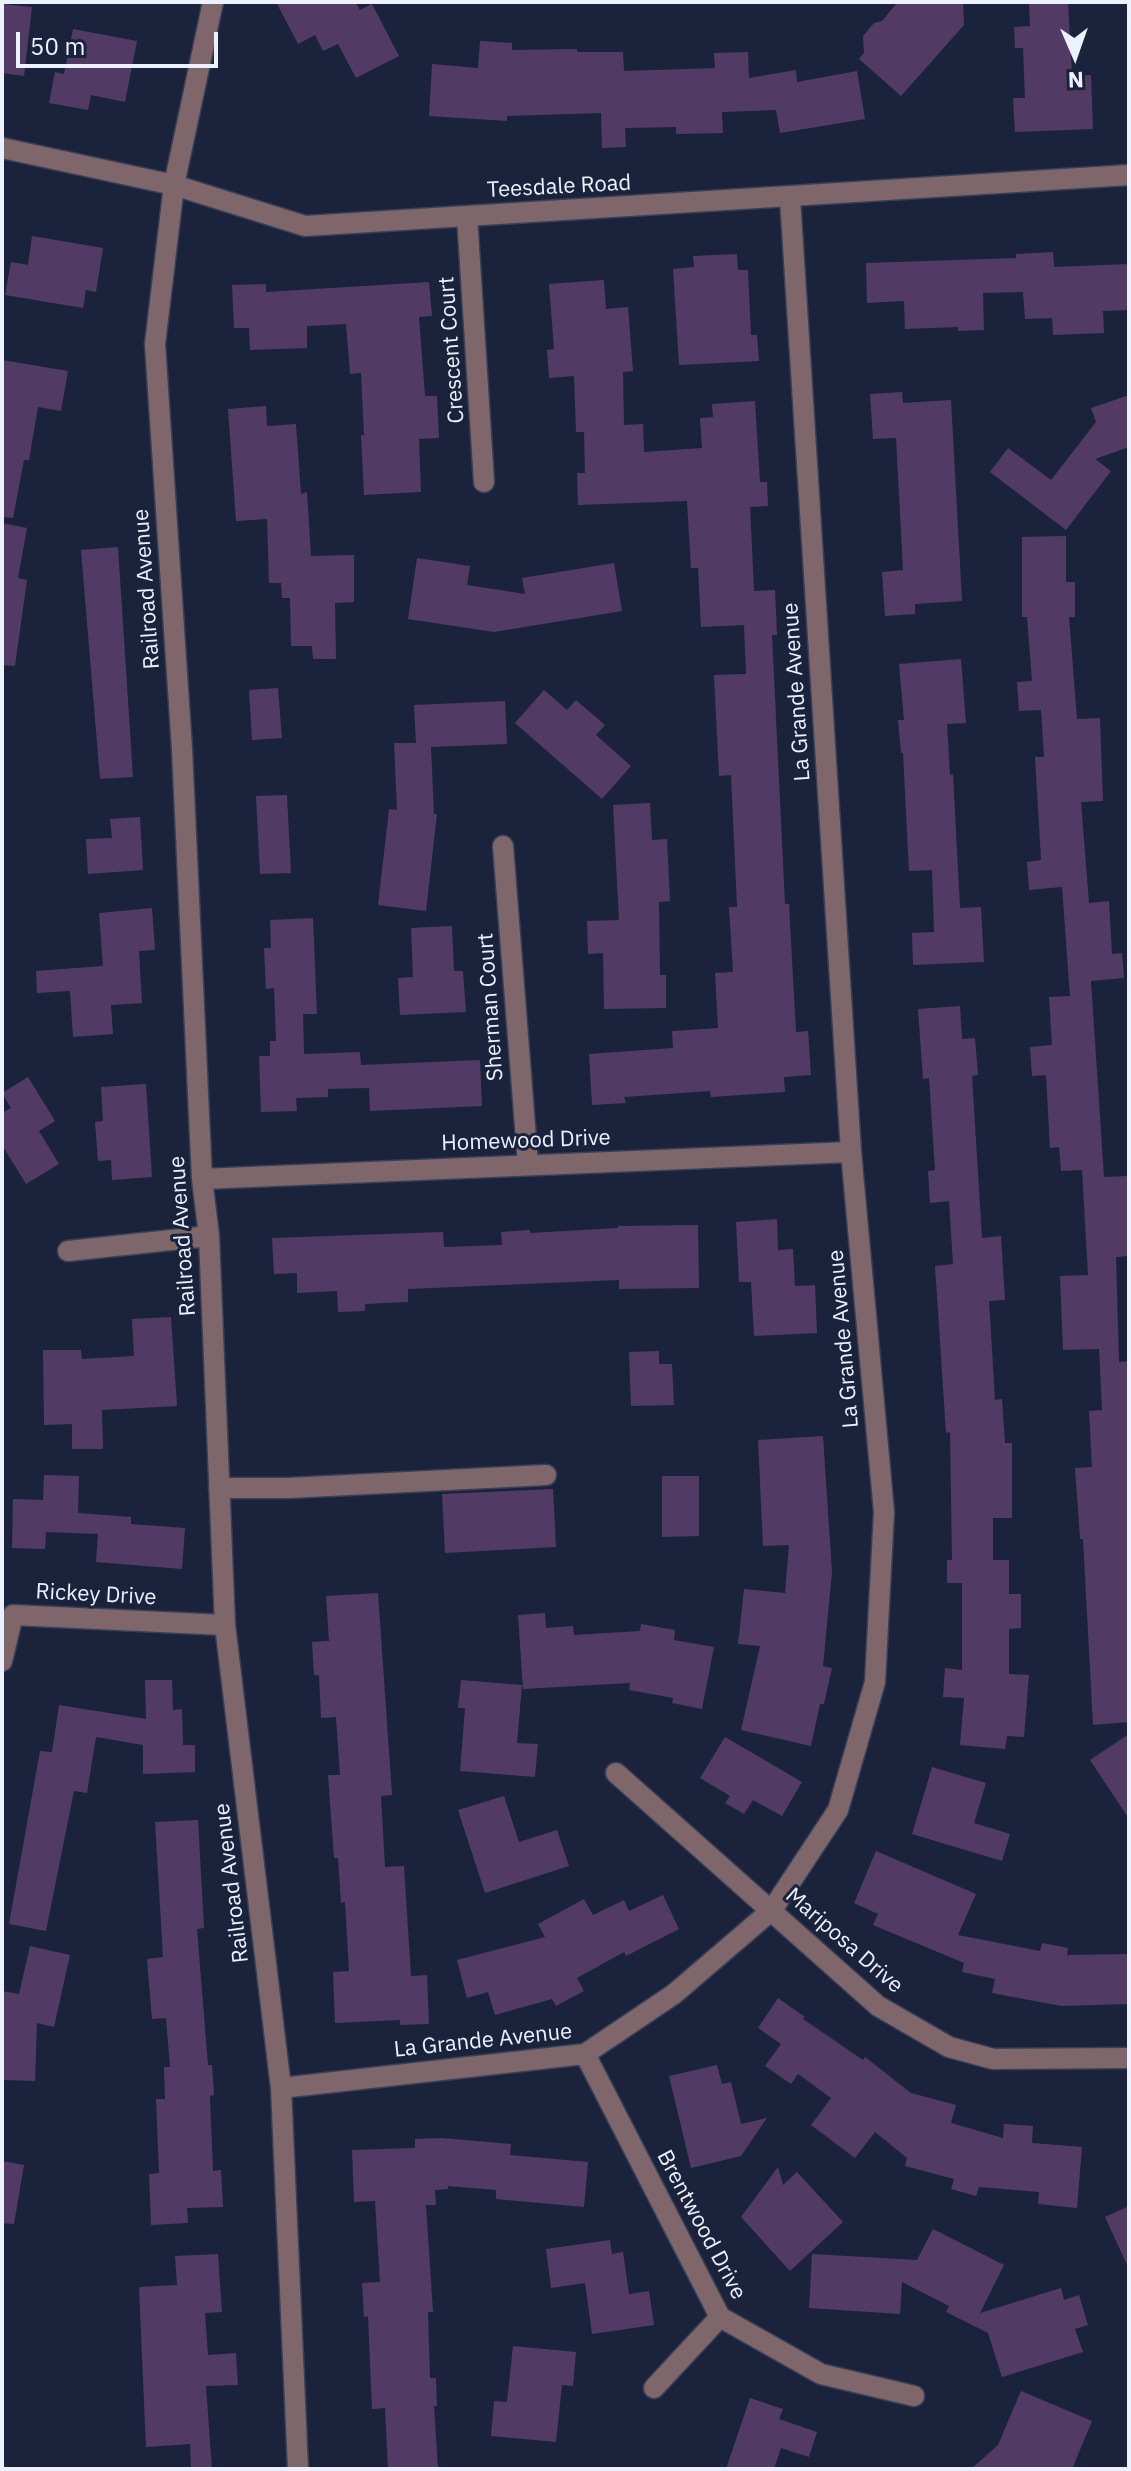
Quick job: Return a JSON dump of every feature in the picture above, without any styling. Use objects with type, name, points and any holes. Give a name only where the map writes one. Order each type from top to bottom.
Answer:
[{"type":"street","name":"Railroad Avenue","points":[[213,2],[174,185],[155,344],[182,749],[202,1179],[209,1236],[225,1625],[281,2088],[298,2469]]},
{"type":"street","name":"Teesdale Road","points":[[2,148],[174,185],[305,226],[1129,175]]},
{"type":"street","name":"La Grande Avenue","points":[[281,2088],[585,2054],[674,1994],[772,1910],[838,1810],[875,1682],[884,1512],[851,1152],[790,198]]},
{"type":"street","name":"Crescent Court","points":[[467,216],[484,482]]},
{"type":"street","name":"Sherman Court","points":[[503,846],[528,1164]]},
{"type":"street","name":"Homewood Drive","points":[[202,1179],[851,1152]]},
{"type":"street","points":[[68,1251],[209,1236]]},
{"type":"street","points":[[219,1488],[289,1488],[546,1475]]},
{"type":"street","name":"Rickey Drive","points":[[2,1661],[13,1615],[225,1625]]},
{"type":"street","name":"Mariposa Drive","points":[[616,1773],[878,2006],[949,2047],[993,2059],[1129,2058]]},
{"type":"street","name":"Brentwood Drive","points":[[585,2054],[720,2317],[821,2374],[914,2396]]},
{"type":"street","points":[[654,2388],[720,2317]]},
{"type":"building","points":[[276,2],[355,2],[360,10],[372,4],[399,56],[356,78],[338,44],[323,51],[315,35],[298,44]]},
{"type":"building","points":[[963,2],[964,25],[901,96],[859,59],[864,53],[863,36],[874,23],[882,21],[896,4]]},
{"type":"building","points":[[1029,2],[1068,2],[1072,76],[1091,75],[1093,129],[1015,132],[1013,98],[1025,98],[1023,48],[1015,48],[1014,27],[1030,26]]},
{"type":"building","points":[[2,4],[32,7],[24,76],[2,73]]},
{"type":"building","points":[[73,29],[137,41],[125,102],[91,95],[88,110],[49,103],[55,72],[64,74]]},
{"type":"building","points":[[480,41],[512,43],[512,50],[623,52],[624,71],[715,68],[714,53],[748,52],[749,78],[796,70],[797,82],[857,71],[865,119],[780,133],[776,110],[722,112],[723,133],[676,134],[676,127],[625,128],[626,147],[602,148],[601,113],[507,116],[507,121],[429,116],[432,64],[478,68]]},
{"type":"building","points":[[32,236],[103,248],[96,292],[86,290],[83,308],[5,295],[11,262],[28,265]]},
{"type":"building","points":[[1053,252],[1054,267],[1129,264],[1129,310],[1103,311],[1104,333],[1053,335],[1052,318],[1025,319],[1023,292],[983,293],[984,330],[958,331],[958,327],[905,329],[904,301],[867,303],[866,263],[1016,258],[1016,254]]},
{"type":"building","points":[[737,254],[738,270],[748,270],[751,335],[757,335],[759,361],[679,365],[673,269],[694,267],[693,256]]},
{"type":"building","points":[[604,280],[606,309],[628,307],[633,371],[623,372],[624,425],[643,424],[644,452],[702,448],[700,418],[713,417],[712,404],[755,401],[760,482],[767,482],[768,506],[750,507],[754,591],[775,590],[777,635],[772,635],[785,904],[789,904],[796,1032],[808,1031],[811,1075],[784,1077],[785,1092],[711,1097],[710,1091],[624,1097],[626,1103],[592,1105],[589,1054],[673,1048],[672,1031],[718,1028],[715,973],[733,972],[729,907],[737,907],[731,775],[719,776],[714,675],[746,674],[744,625],[701,627],[698,568],[691,568],[687,501],[578,505],[577,473],[585,473],[584,432],[576,432],[574,376],[549,378],[547,350],[554,349],[549,284]]},
{"type":"building","points":[[429,282],[432,316],[419,317],[425,396],[437,396],[439,438],[419,439],[421,492],[364,495],[361,373],[350,374],[346,324],[307,326],[307,348],[250,350],[249,328],[234,328],[232,285],[266,284],[266,292]]},
{"type":"building","points":[[2,360],[68,371],[61,411],[38,407],[29,460],[24,460],[13,518],[2,517]]},
{"type":"building","points":[[902,392],[903,403],[951,400],[962,601],[915,604],[915,614],[885,616],[882,572],[903,570],[896,438],[873,439],[870,394]]},
{"type":"building","points":[[1129,395],[1129,447],[1095,459],[1111,471],[1066,530],[990,472],[1008,448],[1051,480],[1096,422],[1091,408]]},
{"type":"building","points":[[266,406],[267,426],[296,424],[301,494],[307,492],[311,556],[354,555],[354,602],[335,603],[336,659],[313,659],[312,646],[291,646],[290,598],[282,598],[281,583],[269,583],[267,519],[236,521],[228,409]]},
{"type":"building","points":[[2,523],[27,528],[18,578],[27,580],[15,666],[2,665]]},
{"type":"building","points":[[1066,536],[1066,582],[1075,582],[1075,617],[1069,617],[1077,719],[1100,718],[1103,801],[1081,802],[1089,903],[1109,901],[1112,954],[1122,953],[1124,978],[1091,981],[1104,1177],[1128,1176],[1129,1186],[1129,1256],[1116,1257],[1119,1362],[1129,1361],[1129,1722],[1093,1725],[1083,1539],[1080,1539],[1075,1468],[1092,1467],[1089,1411],[1102,1410],[1099,1349],[1063,1350],[1060,1276],[1088,1275],[1082,1170],[1061,1171],[1059,1147],[1050,1148],[1046,1075],[1032,1076],[1030,1047],[1052,1045],[1049,997],[1070,996],[1062,887],[1029,890],[1027,862],[1041,860],[1035,757],[1044,757],[1041,710],[1019,711],[1017,682],[1032,681],[1027,617],[1022,617],[1022,537]]},
{"type":"building","points":[[118,547],[133,777],[100,779],[81,550]]},
{"type":"building","points":[[417,558],[470,566],[467,585],[525,594],[522,578],[614,563],[622,611],[494,632],[408,619]]},
{"type":"building","points":[[961,659],[966,723],[947,724],[950,775],[953,774],[960,908],[981,907],[984,962],[913,965],[912,933],[934,932],[932,870],[909,871],[903,753],[898,720],[904,720],[899,664]]},
{"type":"building","points":[[278,688],[282,738],[252,740],[249,690]]},
{"type":"building","points":[[544,690],[567,710],[576,700],[605,725],[596,735],[631,766],[602,799],[515,723]]},
{"type":"building","points":[[505,701],[507,744],[431,747],[434,814],[437,814],[426,911],[378,905],[389,809],[397,810],[394,743],[416,743],[414,705]]},
{"type":"building","points":[[287,795],[291,873],[260,874],[256,796]]},
{"type":"building","points":[[650,803],[652,840],[667,839],[670,901],[659,902],[660,975],[666,975],[666,1008],[604,1009],[603,953],[588,954],[587,921],[619,920],[613,805]]},
{"type":"building","points":[[140,817],[143,870],[88,874],[86,839],[112,838],[110,819]]},
{"type":"building","points":[[152,908],[155,950],[139,951],[142,1003],[111,1005],[113,1034],[73,1037],[70,991],[37,993],[36,971],[103,966],[99,913]]},
{"type":"building","points":[[313,918],[317,1014],[303,1014],[304,1054],[360,1052],[361,1065],[480,1060],[482,1106],[370,1111],[369,1088],[328,1089],[328,1097],[296,1098],[297,1111],[261,1112],[259,1056],[270,1056],[270,1041],[276,1041],[274,988],[266,989],[264,948],[271,948],[270,920]]},
{"type":"building","points":[[452,926],[454,971],[463,971],[466,1012],[400,1015],[398,978],[413,977],[411,928]]},
{"type":"building","points":[[960,1006],[962,1039],[975,1038],[978,1075],[972,1076],[982,1238],[1001,1236],[1005,1300],[989,1301],[995,1400],[1002,1399],[1005,1443],[1012,1443],[1012,1518],[993,1518],[993,1560],[1009,1560],[1009,1594],[1021,1594],[1021,1628],[1009,1629],[1009,1674],[1029,1675],[1024,1737],[1007,1736],[1005,1749],[960,1745],[964,1698],[943,1697],[945,1668],[962,1670],[962,1583],[947,1583],[947,1560],[952,1560],[950,1432],[946,1433],[935,1266],[953,1264],[949,1201],[930,1203],[928,1171],[935,1170],[929,1078],[923,1079],[918,1009]]},
{"type":"building","points":[[28,1077],[55,1121],[39,1131],[59,1164],[26,1184],[2,1145],[2,1113],[11,1108],[2,1093]]},
{"type":"building","points":[[146,1084],[152,1177],[112,1180],[111,1160],[98,1161],[95,1122],[103,1121],[101,1087]]},
{"type":"building","points":[[777,1219],[778,1250],[793,1249],[795,1286],[815,1285],[817,1333],[754,1336],[751,1282],[739,1282],[736,1222]]},
{"type":"building","points":[[698,1225],[699,1288],[619,1289],[619,1280],[408,1289],[408,1302],[365,1304],[365,1311],[338,1312],[337,1291],[297,1293],[297,1273],[274,1274],[272,1238],[443,1232],[444,1247],[502,1245],[501,1232]]},
{"type":"building","points":[[171,1317],[177,1406],[102,1410],[103,1449],[72,1449],[72,1424],[44,1425],[43,1350],[81,1350],[82,1359],[134,1356],[132,1319]]},
{"type":"building","points":[[659,1351],[659,1364],[672,1364],[674,1405],[631,1406],[629,1352]]},
{"type":"building","points":[[823,1436],[832,1572],[823,1666],[832,1668],[811,1746],[741,1730],[760,1646],[738,1644],[744,1589],[785,1593],[789,1545],[763,1546],[758,1440]]},
{"type":"building","points":[[44,1475],[79,1476],[78,1513],[131,1517],[131,1524],[185,1528],[182,1569],[96,1562],[98,1534],[46,1532],[45,1549],[12,1548],[13,1499],[43,1500]]},
{"type":"building","points":[[662,1476],[699,1476],[699,1536],[662,1537]]},
{"type":"building","points":[[553,1489],[556,1547],[445,1553],[442,1494]]},
{"type":"building","points":[[378,1593],[392,1795],[381,1796],[385,1867],[404,1866],[411,1976],[427,1975],[429,2024],[400,2025],[400,2020],[335,2023],[333,1972],[349,1971],[345,1902],[341,1903],[338,1858],[334,1858],[328,1775],[340,1775],[336,1717],[321,1718],[319,1675],[314,1675],[312,1642],[329,1641],[326,1596]]},
{"type":"building","points":[[545,1613],[546,1628],[573,1626],[574,1635],[640,1631],[641,1624],[675,1630],[674,1640],[714,1647],[702,1709],[672,1703],[673,1698],[629,1690],[630,1683],[523,1689],[518,1615]]},
{"type":"building","points":[[145,1680],[172,1680],[173,1710],[182,1709],[183,1745],[195,1745],[195,1772],[143,1774],[143,1745],[96,1737],[87,1793],[74,1791],[46,1931],[9,1924],[40,1751],[52,1752],[59,1705],[146,1719]]},
{"type":"building","points":[[461,1680],[522,1685],[517,1743],[538,1744],[535,1777],[460,1771],[465,1708],[458,1708]]},
{"type":"building","points":[[1129,1734],[1129,1819],[1090,1760]]},
{"type":"building","points":[[725,1737],[802,1782],[782,1816],[753,1800],[744,1814],[725,1803],[730,1796],[700,1778]]},
{"type":"building","points":[[932,1767],[986,1783],[974,1823],[1010,1834],[1002,1861],[912,1834]]},
{"type":"building","points":[[504,1796],[519,1842],[557,1830],[569,1866],[485,1893],[458,1810]]},
{"type":"building","points":[[198,1820],[204,1928],[197,1929],[208,2065],[212,2065],[214,2095],[210,2096],[213,2171],[221,2170],[223,2207],[187,2208],[188,2223],[151,2225],[149,2174],[159,2173],[156,2099],[165,2099],[164,2067],[170,2067],[166,2018],[152,2019],[147,1959],[163,1957],[155,1822]]},
{"type":"building","points":[[876,1851],[976,1894],[958,1935],[1040,1951],[1042,1943],[1068,1948],[1067,1955],[1129,1954],[1129,2004],[1061,2006],[992,1993],[995,1979],[962,1972],[964,1963],[873,1925],[878,1914],[854,1903]]},
{"type":"building","points":[[663,1895],[679,1929],[626,1956],[624,1952],[577,1978],[584,1991],[556,2006],[552,1999],[495,2015],[488,1992],[467,1998],[457,1960],[545,1937],[538,1924],[584,1899],[593,1915],[624,1900],[629,1911]]},
{"type":"building","points":[[30,1946],[70,1955],[54,2027],[37,2023],[35,2081],[2,2080],[2,1991],[19,1994]]},
{"type":"building","points":[[778,1998],[863,2060],[865,2057],[911,2093],[956,2105],[951,2123],[1003,2138],[1004,2124],[1033,2126],[1032,2143],[1082,2147],[1077,2208],[1038,2204],[1039,2192],[979,2187],[976,2196],[951,2189],[954,2179],[905,2166],[907,2158],[875,2132],[855,2158],[811,2125],[831,2098],[798,2074],[791,2084],[765,2066],[781,2044],[758,2028]]},
{"type":"building","points":[[717,2065],[722,2084],[731,2082],[741,2124],[767,2118],[741,2156],[691,2168],[669,2076]]},
{"type":"building","points":[[442,2138],[511,2144],[510,2155],[588,2162],[584,2207],[496,2199],[496,2190],[448,2186],[448,2189],[435,2190],[436,2205],[426,2205],[433,2312],[428,2312],[430,2378],[436,2378],[437,2406],[434,2406],[438,2469],[388,2469],[385,2408],[372,2409],[368,2316],[364,2317],[362,2283],[380,2282],[375,2201],[354,2202],[352,2150],[415,2148],[415,2139]]},
{"type":"building","points":[[2,2161],[24,2165],[14,2224],[2,2223]]},
{"type":"building","points":[[778,2167],[783,2185],[797,2172],[843,2222],[790,2271],[741,2217]]},
{"type":"building","points":[[1129,2206],[1129,2269],[1105,2217]]},
{"type":"building","points":[[933,2229],[1004,2265],[980,2313],[1061,2288],[1064,2300],[1079,2295],[1088,2325],[1075,2329],[1083,2352],[1002,2377],[988,2333],[946,2312],[949,2306],[902,2282],[900,2314],[809,2308],[812,2254],[917,2260]]},
{"type":"building","points":[[610,2240],[612,2254],[623,2252],[629,2294],[649,2291],[654,2325],[592,2334],[585,2283],[551,2288],[546,2249]]},
{"type":"building","points":[[218,2254],[222,2312],[205,2313],[208,2355],[236,2353],[238,2385],[206,2386],[212,2469],[191,2469],[190,2444],[146,2447],[139,2287],[177,2285],[175,2256]]},
{"type":"building","points":[[513,2346],[576,2352],[573,2386],[562,2385],[556,2442],[491,2436],[494,2401],[507,2402]]},
{"type":"building","points":[[1021,2391],[1092,2421],[1072,2469],[971,2469],[998,2445]]},
{"type":"building","points":[[750,2398],[783,2409],[779,2419],[817,2432],[809,2457],[781,2448],[774,2469],[726,2469]]}]
